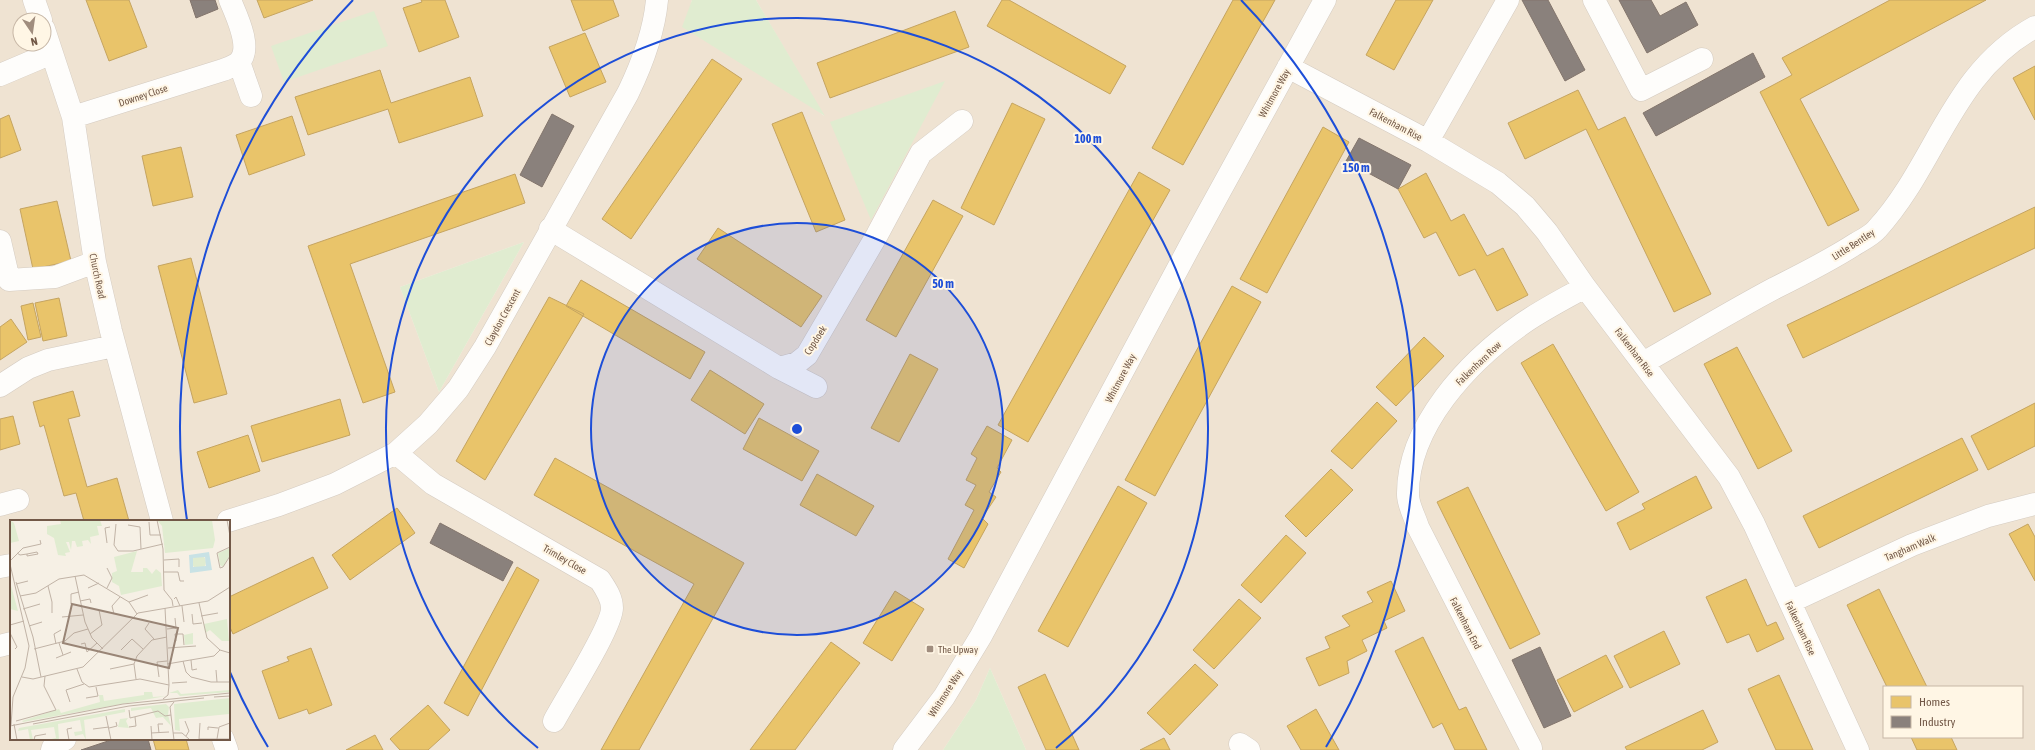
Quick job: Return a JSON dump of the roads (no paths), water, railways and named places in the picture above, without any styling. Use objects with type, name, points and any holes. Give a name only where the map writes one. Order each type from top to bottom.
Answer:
[{"type":"street","points":[[34,0],[38,12]]},
{"type":"street","points":[[230,0],[245,41],[245,50],[239,62],[252,96]]},
{"type":"street","name":"Claydon Crescent","points":[[230,520],[279,505],[335,484],[396,453],[428,424],[458,389],[485,347],[550,229],[628,93],[639,69],[655,16],[657,0]]},
{"type":"street","name":"Whitmore Way","points":[[904,750],[944,697],[981,636],[1192,242],[1325,0]]},
{"type":"street","points":[[1428,141],[1508,0]]},
{"type":"street","points":[[1594,0],[1641,90],[1702,59]]},
{"type":"street","name":"Little Bentley","points":[[1643,363],[1773,289],[1840,254],[1876,231],[1902,200],[1955,104],[1980,70],[2018,36],[2035,27]]},
{"type":"street","points":[[0,75],[52,53]]},
{"type":"street","name":"Church Road","points":[[52,53],[73,118],[95,262],[114,346],[162,520]]},
{"type":"street","name":"Downey Close","points":[[73,118],[223,70],[239,62]]},
{"type":"street","name":"Falkenham Rise","points":[[1288,66],[1428,141],[1498,183],[1525,206],[1547,232],[1585,287],[1729,477],[1754,524],[1858,750]]},
{"type":"street","name":"Copdoek","points":[[779,368],[797,363],[808,355],[877,235],[921,153],[962,121]]},
{"type":"street","points":[[550,229],[779,368],[816,387]]},
{"type":"street","points":[[0,241],[9,280],[55,277],[95,262]]},
{"type":"street","name":"Falkenham Row","points":[[1408,496],[1413,459],[1428,422],[1456,382],[1488,351],[1522,324],[1585,287]]},
{"type":"street","points":[[0,386],[28,368],[48,360],[114,346]]},
{"type":"street","name":"Trimley Close","points":[[396,453],[433,484],[600,580],[609,593],[612,609],[607,627],[554,721]]},
{"type":"street","name":"Falkenham End","points":[[1408,496],[1418,527],[1531,748]]},
{"type":"street","name":"Tangham Walk","points":[[1790,602],[1912,545],[1988,516],[2035,504]]},
{"type":"street","points":[[0,567],[10,565]]},
{"type":"street","points":[[0,646],[10,643]]},
{"type":"street","points":[[223,740],[226,750]]},
{"type":"place","name":"The Upway","points":[[930,649]]}]
